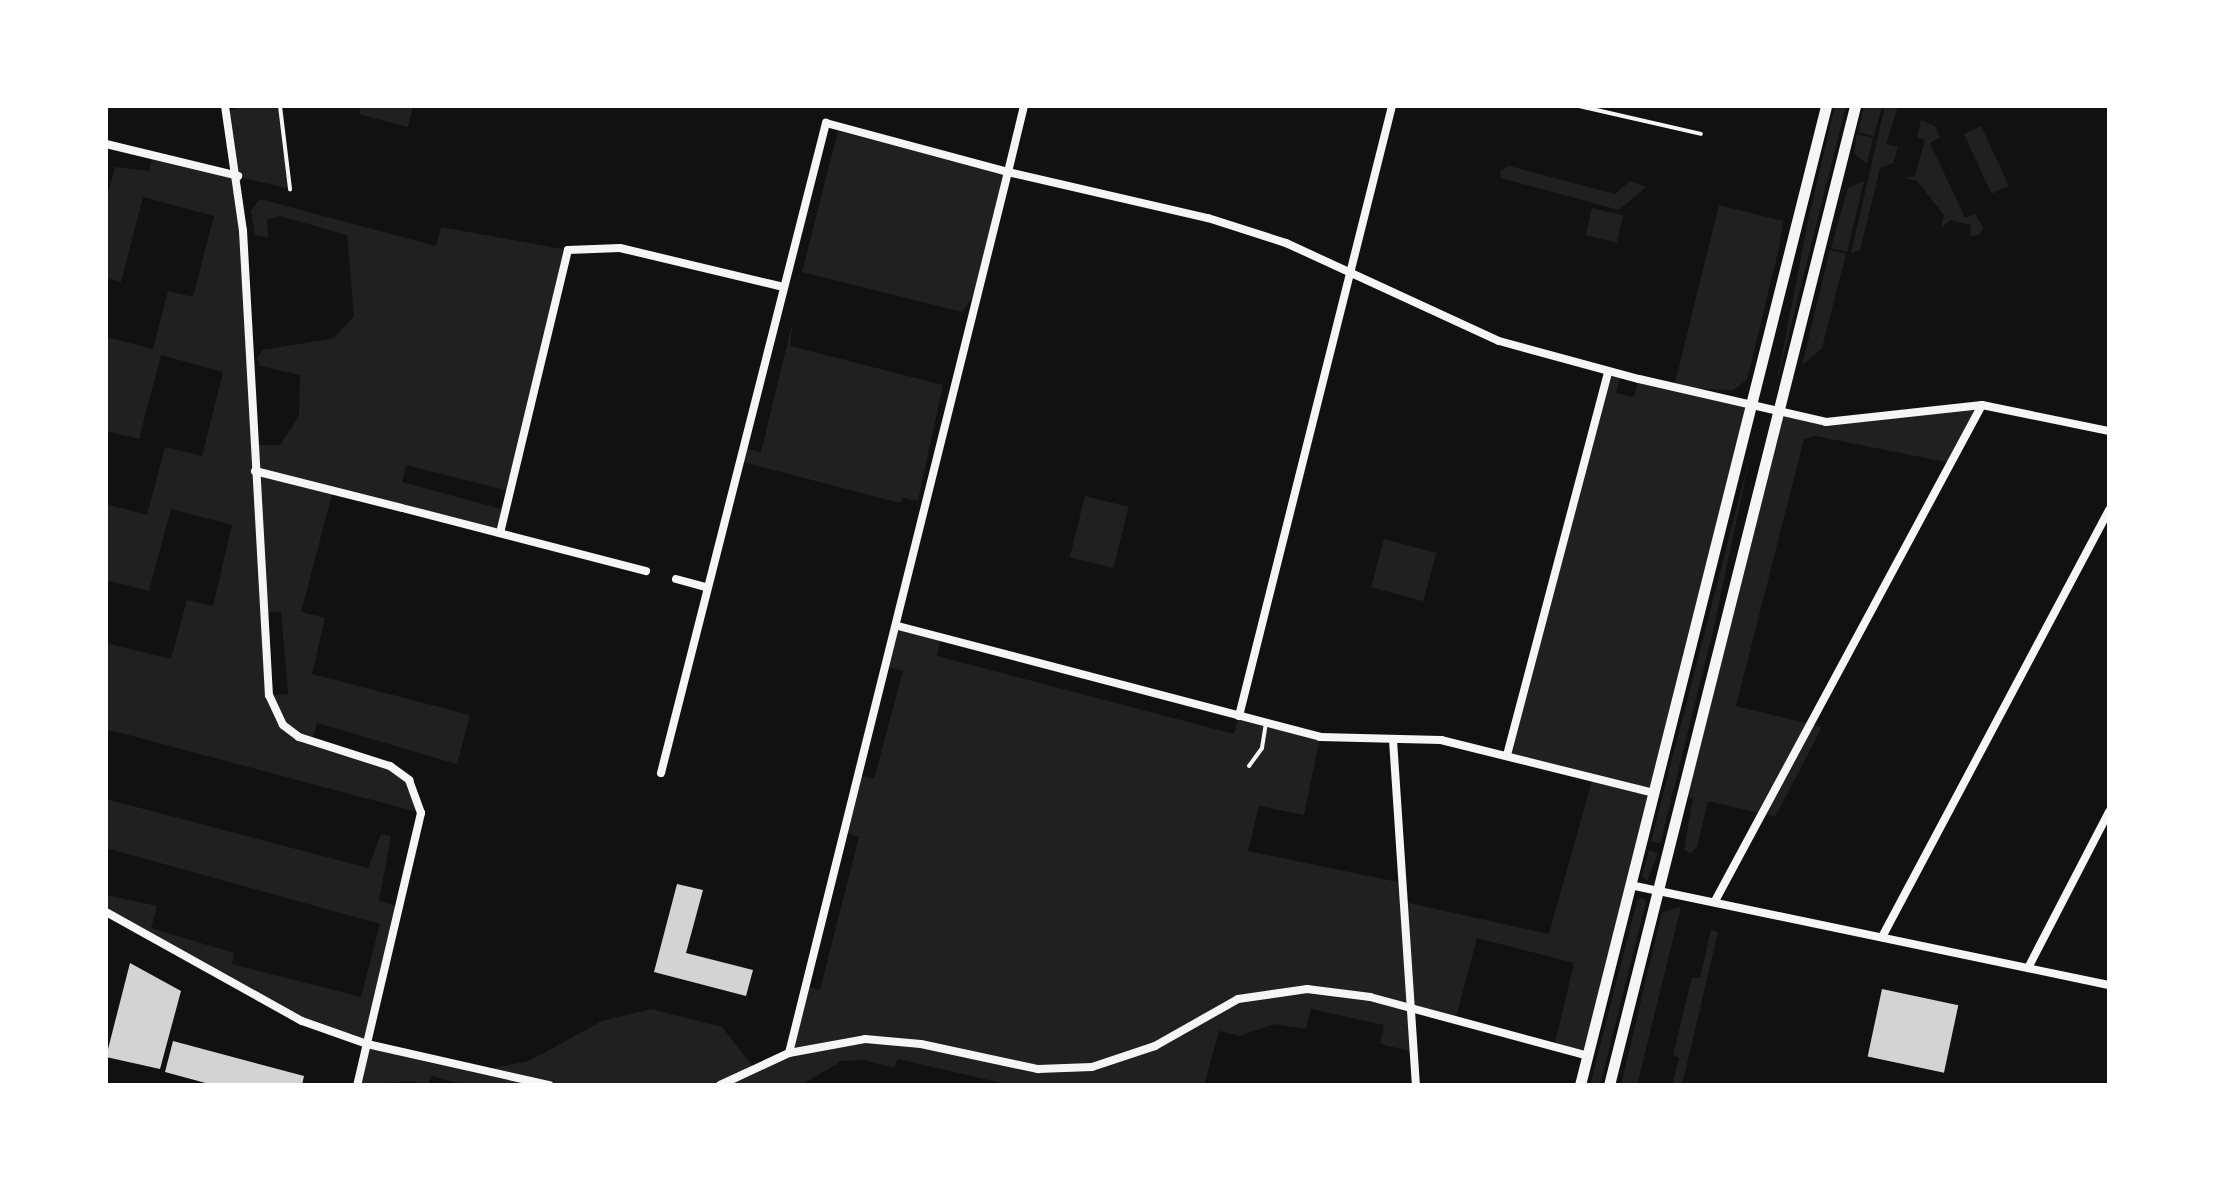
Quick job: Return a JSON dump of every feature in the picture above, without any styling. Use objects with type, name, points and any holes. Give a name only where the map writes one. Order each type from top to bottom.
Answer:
[{"type":"street","points":[[225,106],[238,176],[269,693],[274,713],[299,737],[390,766],[409,780],[421,813],[357,1085]]},
{"type":"street","points":[[789,1053],[898,626],[1024,106]]},
{"type":"street","points":[[1239,716],[1353,273],[1392,106]]},
{"type":"street","points":[[1580,1085],[1826,106]]},
{"type":"street","points":[[1609,1085],[1855,106]]},
{"type":"street","points":[[661,773],[780,286],[826,123],[1008,172],[1208,218],[1353,273],[1499,341],[1608,372],[1826,422],[1858,421],[1982,405],[2109,431]]},
{"type":"street","points":[[106,144],[238,176]]},
{"type":"street","points":[[500,533],[568,250],[620,248],[780,286]]},
{"type":"street","points":[[1507,755],[1608,372]]},
{"type":"street","points":[[1715,901],[1982,405]]},
{"type":"street","points":[[255,471],[646,571]]},
{"type":"street","points":[[1882,937],[2109,510]]},
{"type":"street","points":[[676,579],[706,587]]},
{"type":"street","points":[[898,626],[1320,737],[1441,740],[1653,793]]},
{"type":"street","points":[[1393,740],[1416,1085]]},
{"type":"street","points":[[2028,968],[2109,812]]},
{"type":"street","points":[[1630,885],[2109,985]]},
{"type":"street","points":[[106,912],[302,1021],[367,1044],[549,1085]]},
{"type":"street","points":[[720,1085],[789,1053],[842,1040],[884,1039],[1038,1069],[1073,1070],[1139,1053],[1224,1006],[1270,992],[1328,989],[1588,1056]]},
{"type":"lane","points":[[280,106],[290,189]]},
{"type":"lane","points":[[1579,106],[1701,134]]},
{"type":"lane","points":[[1249,766],[1262,748],[1266,723]]},
{"type":"shaded area","points":[[244,106],[280,106],[290,189],[239,177],[254,445],[280,445],[299,416],[300,375],[260,366],[257,358],[263,350],[334,338],[354,316],[347,235],[280,216],[267,220],[268,237],[255,235],[251,211],[260,199],[436,246],[441,227],[568,250],[509,491],[406,465],[402,482],[505,510],[500,533],[333,491],[301,612],[325,618],[312,674],[470,715],[457,764],[317,723],[312,741],[390,766],[409,780],[421,813],[106,729],[106,643],[171,659],[187,600],[213,606],[232,525],[171,509],[149,591],[106,580],[106,504],[147,515],[165,447],[202,456],[223,372],[161,355],[139,439],[106,431],[106,337],[153,349],[168,291],[193,297],[214,216],[143,197],[121,282],[106,278],[106,200],[115,167],[149,171],[153,155],[237,176],[226,112]],"holes":[[[281,612],[288,694],[270,695],[264,613]]]},
{"type":"shaded area","points":[[361,106],[413,106],[408,127],[359,114]]},
{"type":"shaded area","points":[[1835,106],[1846,106],[1776,386],[1809,216]]},
{"type":"shaded area","points":[[1864,106],[1882,106],[1874,136],[1858,132]]},
{"type":"shaded area","points":[[1885,106],[1898,106],[1886,144],[1898,147],[1893,163],[1880,168],[1860,250],[1851,253]]},
{"type":"shaded area","points":[[1921,120],[1935,126],[1940,137],[1930,143],[1965,218],[1975,214],[1983,227],[1980,235],[1970,236],[1971,225],[1950,220],[1941,228],[1944,215],[1917,181],[1904,178],[1915,176],[1925,140],[1917,137]]},
{"type":"shaded area","points":[[1981,126],[2009,186],[1992,194],[1964,134]]},
{"type":"shaded area","points":[[838,131],[1007,176],[981,285],[962,312],[802,272]]},
{"type":"shaded area","points":[[1857,134],[1873,138],[1867,164],[1854,153]]},
{"type":"shaded area","points":[[1509,166],[1615,194],[1630,181],[1646,187],[1619,210],[1501,178],[1500,171]]},
{"type":"shaded area","points":[[1864,181],[1847,252],[1831,248],[1848,188]]},
{"type":"shaded area","points":[[1719,205],[1783,221],[1747,380],[1733,390],[1681,388],[1751,405],[1588,1056],[1554,1047],[1574,963],[1477,938],[1455,1021],[1411,1009],[1413,1052],[1380,1044],[1384,1025],[1311,1009],[1306,1029],[1274,1024],[1240,1036],[1219,1031],[1204,1085],[1010,1085],[898,1059],[894,1068],[864,1060],[842,1061],[801,1085],[467,1085],[431,1076],[428,1085],[412,1081],[357,1085],[367,1044],[482,1070],[529,1061],[602,1021],[651,1009],[722,1027],[754,1068],[788,1053],[805,986],[820,990],[859,837],[844,832],[859,775],[874,779],[903,671],[888,667],[898,626],[941,638],[937,656],[1234,734],[1239,716],[1320,737],[1304,815],[1259,806],[1248,851],[1402,883],[1404,902],[1549,934],[1593,777],[1507,755],[1608,372],[1621,375],[1616,393],[1634,397],[1639,379],[1674,387]]},
{"type":"shaded area","points":[[1592,208],[1623,215],[1617,242],[1586,235]]},
{"type":"shaded area","points":[[1830,250],[1846,254],[1822,348],[1802,365]]},
{"type":"shaded area","points":[[793,320],[790,346],[943,385],[918,501],[903,498],[900,503],[739,461],[743,448],[761,452]]},
{"type":"shaded area","points":[[1982,405],[1951,463],[1815,436],[1804,439],[1736,706],[1822,727],[1775,817],[1708,801],[1697,847],[1691,853],[1684,850],[1693,798],[1683,795],[1778,412],[1826,422]]},
{"type":"shaded area","points":[[1751,452],[1713,631],[1660,844],[1651,841]]},
{"type":"shaded area","points":[[1085,496],[1129,507],[1113,568],[1070,557]]},
{"type":"shaded area","points":[[1384,539],[1436,553],[1423,601],[1371,587]]},
{"type":"shaded area","points":[[106,799],[368,868],[381,834],[391,836],[379,901],[401,907],[367,1044],[302,1021],[106,912],[106,895],[157,906],[151,928],[234,953],[232,964],[361,997],[380,924],[106,848]]},
{"type":"shaded area","points":[[1649,850],[1658,853],[1647,881],[1642,876]]},
{"type":"shaded area","points":[[1642,898],[1646,902],[1600,1085],[1590,1085],[1637,901]]},
{"type":"shaded area","points":[[1681,907],[1637,1085],[1621,1085],[1662,912]]},
{"type":"shaded area","points":[[1711,930],[1718,932],[1682,1085],[1672,1085],[1679,1058],[1673,1055],[1692,977],[1700,978]]},
{"type":"building","points":[[677,884],[703,890],[686,953],[753,970],[746,996],[654,972]]},
{"type":"building","points":[[130,963],[181,991],[160,1069],[106,1057]]},
{"type":"building","points":[[1882,989],[1958,1005],[1944,1073],[1868,1056]]},
{"type":"building","points":[[173,1041],[304,1076],[302,1085],[213,1085],[165,1072]]}]
